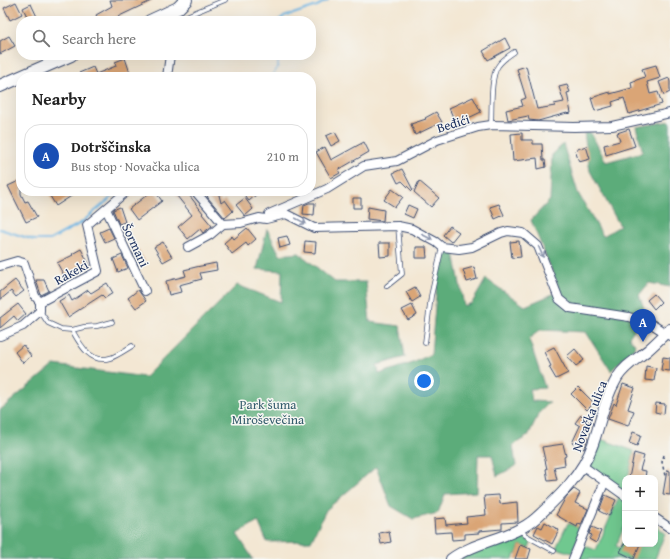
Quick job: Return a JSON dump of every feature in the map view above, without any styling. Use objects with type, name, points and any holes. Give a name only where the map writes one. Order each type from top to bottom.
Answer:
[{"type":"main road","points":[[172,16],[186,0]]},
{"type":"main road","points":[[32,72],[60,60]]},
{"type":"main road","points":[[0,86],[16,79]]},
{"type":"street","points":[[168,72],[169,60]]},
{"type":"street","name":"Beđići","points":[[316,194],[327,189],[364,166],[397,161],[437,140],[491,125],[574,128],[612,126],[670,112]]},
{"type":"street","name":"Rakeki","points":[[40,302],[98,270],[87,225],[120,196]]},
{"type":"street","points":[[200,196],[223,224]]},
{"type":"street","name":"Beđići","points":[[259,218],[311,196]]},
{"type":"street","name":"Šormani","points":[[106,209],[145,291]]},
{"type":"street","points":[[188,247],[210,236],[223,224],[241,223],[259,218],[286,214],[314,228],[398,226],[412,229],[442,246],[459,249],[472,247],[508,231],[523,233],[538,246],[559,299],[570,308],[629,317],[650,323],[669,332]]},
{"type":"street","points":[[0,266],[18,261],[24,263],[36,296],[40,302],[40,311],[23,326],[0,336]]},
{"type":"street","name":"Novačka ulica","points":[[451,559],[464,551],[520,528],[534,520],[543,512],[583,466],[593,446],[606,398],[624,368],[669,332]]},
{"type":"street","points":[[583,466],[622,494]]},
{"type":"street","points":[[573,559],[605,481]]},
{"type":"street","points":[[658,520],[670,528]]},
{"type":"lane","points":[[176,16],[225,0]]},
{"type":"lane","points":[[491,125],[493,75],[503,60],[514,52]]},
{"type":"lane","points":[[387,286],[402,274],[398,226]]},
{"type":"lane","points":[[425,343],[431,296],[442,246]]},
{"type":"lane","points":[[40,311],[48,323],[61,329],[72,330],[112,322]]},
{"type":"lane","points":[[72,330],[84,351],[101,360],[111,358],[132,346]]},
{"type":"lane","points":[[520,528],[525,535],[554,551]]},
{"type":"path","points":[[664,455],[662,462],[665,476]]},
{"type":"green space","name":"Park šuma Miroševečina","points":[[670,121],[670,287],[649,283],[639,295],[646,313],[629,337],[636,346],[611,371],[586,332],[540,330],[529,339],[545,388],[530,389],[532,401],[550,402],[539,413],[528,436],[513,445],[516,466],[497,476],[492,455],[478,455],[477,492],[445,494],[438,513],[413,519],[391,506],[376,467],[326,510],[311,541],[267,542],[258,521],[237,534],[253,559],[0,559],[0,410],[54,365],[145,377],[237,285],[281,302],[282,271],[257,269],[267,229],[280,255],[299,253],[335,282],[366,282],[370,322],[400,326],[405,357],[377,365],[379,374],[413,363],[431,354],[437,283],[445,249],[454,252],[464,306],[472,303],[486,279],[525,306],[560,291],[531,220],[550,200],[552,155],[563,144],[578,193],[603,236],[620,226],[590,171],[584,133],[591,133],[606,162],[643,152],[636,127]]},
{"type":"green space","points":[[598,438],[634,451],[629,475],[622,475],[622,490],[589,466],[589,460]]},
{"type":"green space","points":[[620,495],[622,497],[622,532],[616,546],[620,548],[622,543],[622,547],[658,547],[658,527],[665,533],[655,559],[576,559],[582,545],[596,550]]},
{"type":"green space","points":[[568,523],[582,529],[572,553],[556,548]]},
{"type":"green space","points":[[519,535],[531,542],[529,548],[520,545],[513,559],[460,559],[481,547]]},
{"type":"building","points":[[110,0],[153,0],[119,16],[96,16],[112,6]]},
{"type":"building","points":[[16,2],[22,14],[10,20],[4,8]]},
{"type":"building","points":[[31,4],[37,16],[27,16],[23,8]]},
{"type":"building","points":[[9,36],[15,46],[0,54],[0,41]]},
{"type":"building","points":[[505,38],[510,48],[488,60],[483,51]]},
{"type":"building","points":[[126,60],[130,72],[101,72],[116,66],[115,62]]},
{"type":"building","points":[[656,65],[660,78],[647,82],[650,94],[658,92],[662,104],[629,114],[624,98],[612,102],[613,106],[595,111],[591,98],[610,92],[610,94],[632,88],[631,82],[645,77],[642,69]]},
{"type":"building","points":[[526,66],[537,109],[555,106],[554,104],[564,102],[559,87],[567,85],[570,92],[567,93],[571,113],[538,121],[529,120],[528,116],[508,120],[506,110],[523,106],[521,100],[526,98],[517,69]]},
{"type":"building","points":[[93,67],[95,72],[81,72]]},
{"type":"building","points":[[669,78],[670,92],[664,95],[659,82]]},
{"type":"building","points":[[473,97],[481,112],[456,124],[449,108]]},
{"type":"building","points":[[436,112],[442,122],[415,135],[411,124],[426,119],[425,118]]},
{"type":"building","points":[[629,129],[635,146],[606,155],[604,145],[620,141],[617,133]]},
{"type":"building","points":[[335,132],[340,141],[331,146],[326,136]]},
{"type":"building","points":[[522,133],[522,140],[533,140],[533,144],[542,144],[543,160],[545,160],[546,167],[538,169],[537,158],[513,161],[511,134]]},
{"type":"building","points":[[364,142],[369,152],[338,170],[340,173],[331,178],[316,152],[325,147],[331,160]]},
{"type":"building","points":[[586,146],[590,159],[579,162],[575,150]]},
{"type":"building","points":[[402,169],[413,190],[412,191],[402,181],[398,183],[393,173]]},
{"type":"building","points":[[419,181],[439,198],[431,207],[414,192]]},
{"type":"building","points":[[16,182],[16,196],[22,196],[25,202],[28,201],[37,217],[26,222],[8,186]]},
{"type":"building","points":[[392,189],[403,197],[395,207],[384,200]]},
{"type":"building","points":[[50,196],[71,196],[56,206]]},
{"type":"building","points":[[146,196],[158,196],[162,201],[137,220],[129,209]]},
{"type":"building","points":[[177,196],[190,196],[212,226],[203,233],[200,229],[188,239],[178,227],[192,215]]},
{"type":"building","points":[[207,196],[219,196],[221,203],[225,200],[233,211],[225,218]]},
{"type":"building","points":[[245,196],[255,196],[249,201]]},
{"type":"building","points":[[245,198],[253,209],[245,216],[236,205]]},
{"type":"building","points":[[353,198],[361,198],[361,208],[353,208]]},
{"type":"building","points":[[315,203],[314,215],[303,214],[304,205]]},
{"type":"building","points":[[499,204],[504,215],[495,219],[490,207]]},
{"type":"building","points":[[408,205],[417,209],[413,218],[404,214]]},
{"type":"building","points":[[120,207],[125,222],[119,224],[113,210]]},
{"type":"building","points":[[368,207],[384,210],[383,221],[367,219]]},
{"type":"building","points":[[450,226],[459,232],[451,242],[443,235]]},
{"type":"building","points":[[109,228],[114,238],[105,242],[100,232]]},
{"type":"building","points":[[247,228],[256,239],[248,246],[246,243],[232,254],[224,243],[232,236],[234,239]]},
{"type":"building","points":[[287,236],[290,245],[280,248],[278,238]]},
{"type":"building","points":[[305,241],[316,242],[315,253],[304,252]]},
{"type":"building","points":[[519,241],[521,257],[512,258],[510,242]]},
{"type":"building","points":[[163,242],[172,257],[163,262],[154,247]]},
{"type":"building","points":[[379,243],[390,243],[390,256],[380,257]]},
{"type":"building","points":[[416,247],[426,247],[427,258],[416,258]]},
{"type":"building","points":[[81,249],[90,266],[80,271],[79,269],[65,277],[57,263]]},
{"type":"building","points":[[138,249],[145,261],[139,265],[133,252]]},
{"type":"building","points":[[122,255],[128,268],[118,272],[113,259]]},
{"type":"building","points":[[216,263],[217,270],[200,273],[202,279],[179,285],[181,292],[169,295],[166,281],[186,276],[184,270]]},
{"type":"building","points":[[474,267],[477,279],[467,282],[463,270]]},
{"type":"building","points":[[15,280],[24,291],[16,297],[11,291],[0,300],[0,292]]},
{"type":"building","points":[[36,280],[44,280],[49,291],[41,295]]},
{"type":"building","points":[[107,283],[113,293],[105,298],[102,295],[68,317],[59,301],[69,295],[72,301],[88,290],[91,293]]},
{"type":"building","points":[[415,287],[420,297],[412,302],[406,292]]},
{"type":"building","points":[[138,290],[146,301],[136,308],[128,298]]},
{"type":"building","points":[[654,294],[661,302],[654,309],[647,300]]},
{"type":"building","points":[[18,304],[26,314],[18,321],[14,316],[0,328],[0,318]]},
{"type":"building","points":[[412,305],[417,315],[408,320],[402,310]]},
{"type":"building","points":[[23,345],[31,356],[23,363],[15,352]]},
{"type":"building","points":[[554,347],[568,373],[556,379],[549,367],[551,366],[544,352]]},
{"type":"building","points":[[575,349],[584,360],[576,366],[567,356]]},
{"type":"building","points":[[663,357],[670,358],[670,371],[661,370]]},
{"type":"building","points":[[646,366],[656,368],[654,381],[645,380]]},
{"type":"building","points":[[623,384],[635,388],[628,409],[634,411],[628,426],[608,419],[614,403],[616,405]]},
{"type":"building","points":[[578,387],[594,403],[587,410],[571,394]]},
{"type":"building","points":[[656,403],[665,404],[664,414],[655,412]]},
{"type":"building","points":[[581,415],[590,422],[581,435],[588,438],[584,449],[572,443],[580,426],[575,423]]},
{"type":"building","points":[[633,432],[641,435],[637,446],[629,443]]},
{"type":"building","points":[[563,444],[566,456],[564,457],[565,465],[554,467],[557,480],[548,481],[542,447]]},
{"type":"building","points":[[634,453],[644,456],[640,470],[646,471],[645,475],[630,475]]},
{"type":"building","points":[[667,470],[670,471],[670,495],[663,494]]},
{"type":"building","points":[[574,489],[580,493],[575,503],[588,509],[581,525],[578,524],[577,527],[556,515],[566,497]]},
{"type":"building","points":[[499,495],[500,504],[517,502],[518,522],[502,523],[502,529],[465,534],[465,539],[452,540],[451,532],[435,533],[434,519],[445,518],[446,525],[467,523],[466,517],[486,515],[484,496]]},
{"type":"building","points":[[605,495],[616,500],[609,516],[599,511]]},
{"type":"building","points":[[545,522],[559,530],[552,544],[534,534],[538,526],[542,528]]},
{"type":"building","points":[[592,527],[601,531],[596,543],[589,539],[592,535],[589,534]]},
{"type":"building","points":[[389,531],[391,542],[381,544],[379,533]]},
{"type":"building","points":[[520,545],[531,549],[528,559],[515,559]]},
{"type":"building","points":[[622,547],[639,547],[634,559],[620,552]]},
{"type":"waterway","points":[[287,16],[317,6],[328,0]]},
{"type":"waterway","points":[[274,72],[278,67],[278,60]]},
{"type":"waterway","points":[[0,229],[34,240],[50,240],[81,223],[113,196]]},
{"type":"place","name":"Dotrščinska","points":[[643,342]]}]
